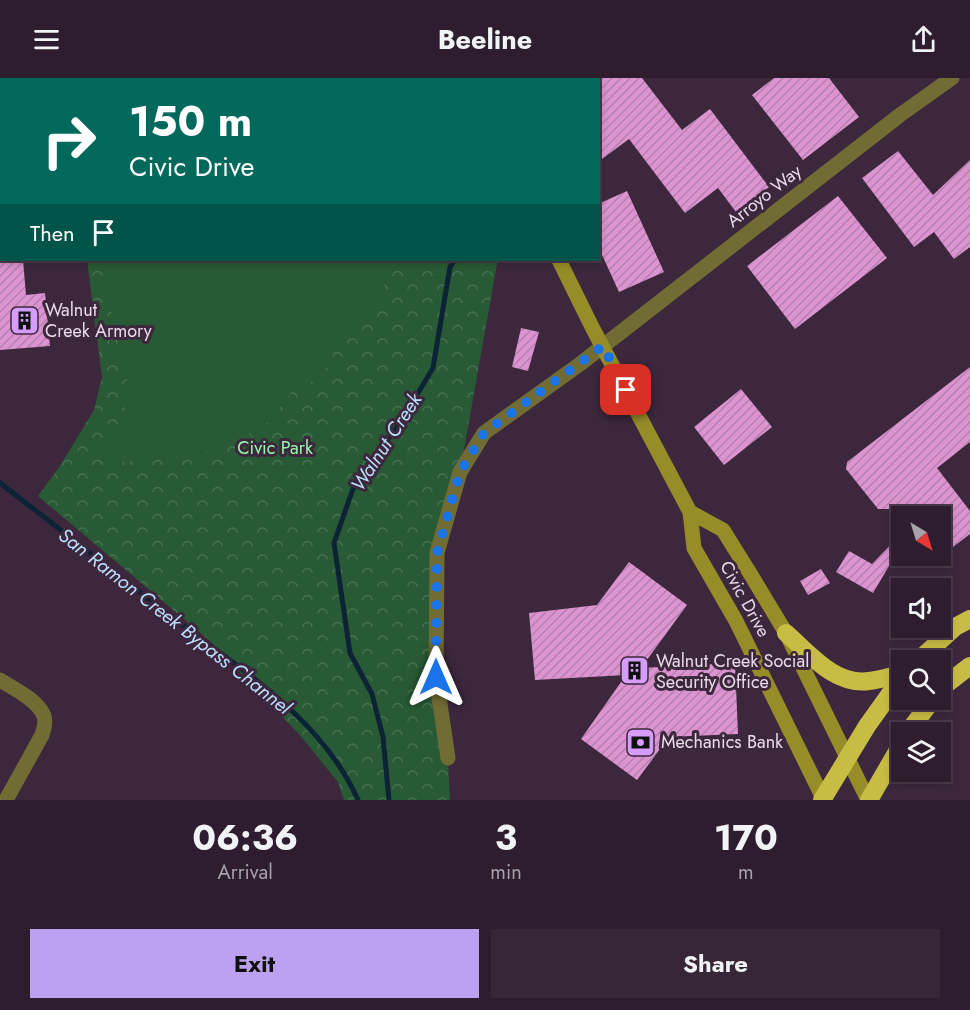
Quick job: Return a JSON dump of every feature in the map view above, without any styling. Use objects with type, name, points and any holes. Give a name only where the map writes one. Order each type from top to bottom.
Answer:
[{"type":"highway","points":[[930,650],[955,627],[970,618]]},
{"type":"highway","points":[[786,633],[823,666],[839,676],[853,681],[891,677]]},
{"type":"highway","points":[[951,681],[970,666]]},
{"type":"highway","points":[[823,799],[891,691]]},
{"type":"highway","points":[[916,722],[925,710]]},
{"type":"highway","points":[[869,800],[891,762]]},
{"type":"main road","name":"Civic Drive","points":[[560,261],[690,512],[694,548],[736,621],[823,799]]},
{"type":"main road","name":"Civic Drive","points":[[690,512],[723,530],[786,633],[869,800]]},
{"type":"street","name":"Arroyo Way","points":[[448,758],[436,677],[437,553],[460,472],[484,433],[603,346],[900,115],[952,78]]},
{"type":"street","points":[[0,680],[37,706],[44,715],[45,723],[42,735],[6,800]]},
{"type":"green space","name":"Civic Park","points":[[87,261],[500,261],[497,264],[460,472],[437,553],[450,800],[344,800],[338,782],[299,734],[210,641],[38,496],[60,466],[94,410],[102,377]]},
{"type":"green space","points":[[100,261],[380,261],[385,290],[379,304],[353,320],[339,341],[329,365],[315,380],[292,391],[270,421],[246,436],[217,449],[167,458],[114,463],[104,451],[120,426],[129,389]]},
{"type":"building","points":[[600,78],[642,78],[682,130],[710,109],[769,187],[736,212],[718,188],[685,213],[629,139],[600,161]]},
{"type":"building","points":[[774,78],[829,78],[859,117],[803,160],[752,95]]},
{"type":"building","points":[[898,151],[933,195],[970,160],[970,247],[954,259],[934,232],[914,247],[862,178]]},
{"type":"building","points":[[627,191],[664,272],[619,292],[600,250],[600,203]]},
{"type":"building","points":[[838,196],[887,258],[795,329],[747,266]]},
{"type":"building","name":"Walnut Creek Armory","points":[[23,261],[26,295],[45,293],[50,346],[0,350],[0,262]]},
{"type":"building","points":[[521,328],[539,332],[528,371],[512,367]]},
{"type":"building","points":[[970,367],[970,442],[937,468],[970,511],[970,534],[951,549],[951,506],[891,506],[891,509],[878,509],[846,469],[847,462]]},
{"type":"building","points":[[741,389],[772,427],[724,465],[694,427]]},
{"type":"building","points":[[891,544],[891,563],[873,593],[836,572],[849,551],[872,564]]},
{"type":"building","name":"Walnut Creek Social Security Office","points":[[629,562],[687,605],[641,668],[735,663],[738,734],[669,737],[637,780],[581,739],[626,675],[535,680],[529,613],[597,605]]},
{"type":"building","points":[[821,569],[830,583],[808,595],[800,581]]},
{"type":"waterway","name":"Walnut Creek","points":[[389,800],[383,737],[372,694],[350,653],[334,543],[354,486],[400,423],[433,368],[450,267],[454,261]]},
{"type":"waterway","name":"San Ramon Creek Bypass Channel","points":[[0,483],[274,694],[322,743],[342,770],[358,800]]},
{"type":"place","name":"Walnut Creek Armory","points":[[24,320]]},
{"type":"place","name":"Walnut Creek Social Security Office","points":[[635,671]]},
{"type":"place","name":"Mechanics Bank","points":[[640,742]]},
{"type":"route","points":[[436,677],[437,553],[460,472],[484,433],[603,346],[626,390]]}]
